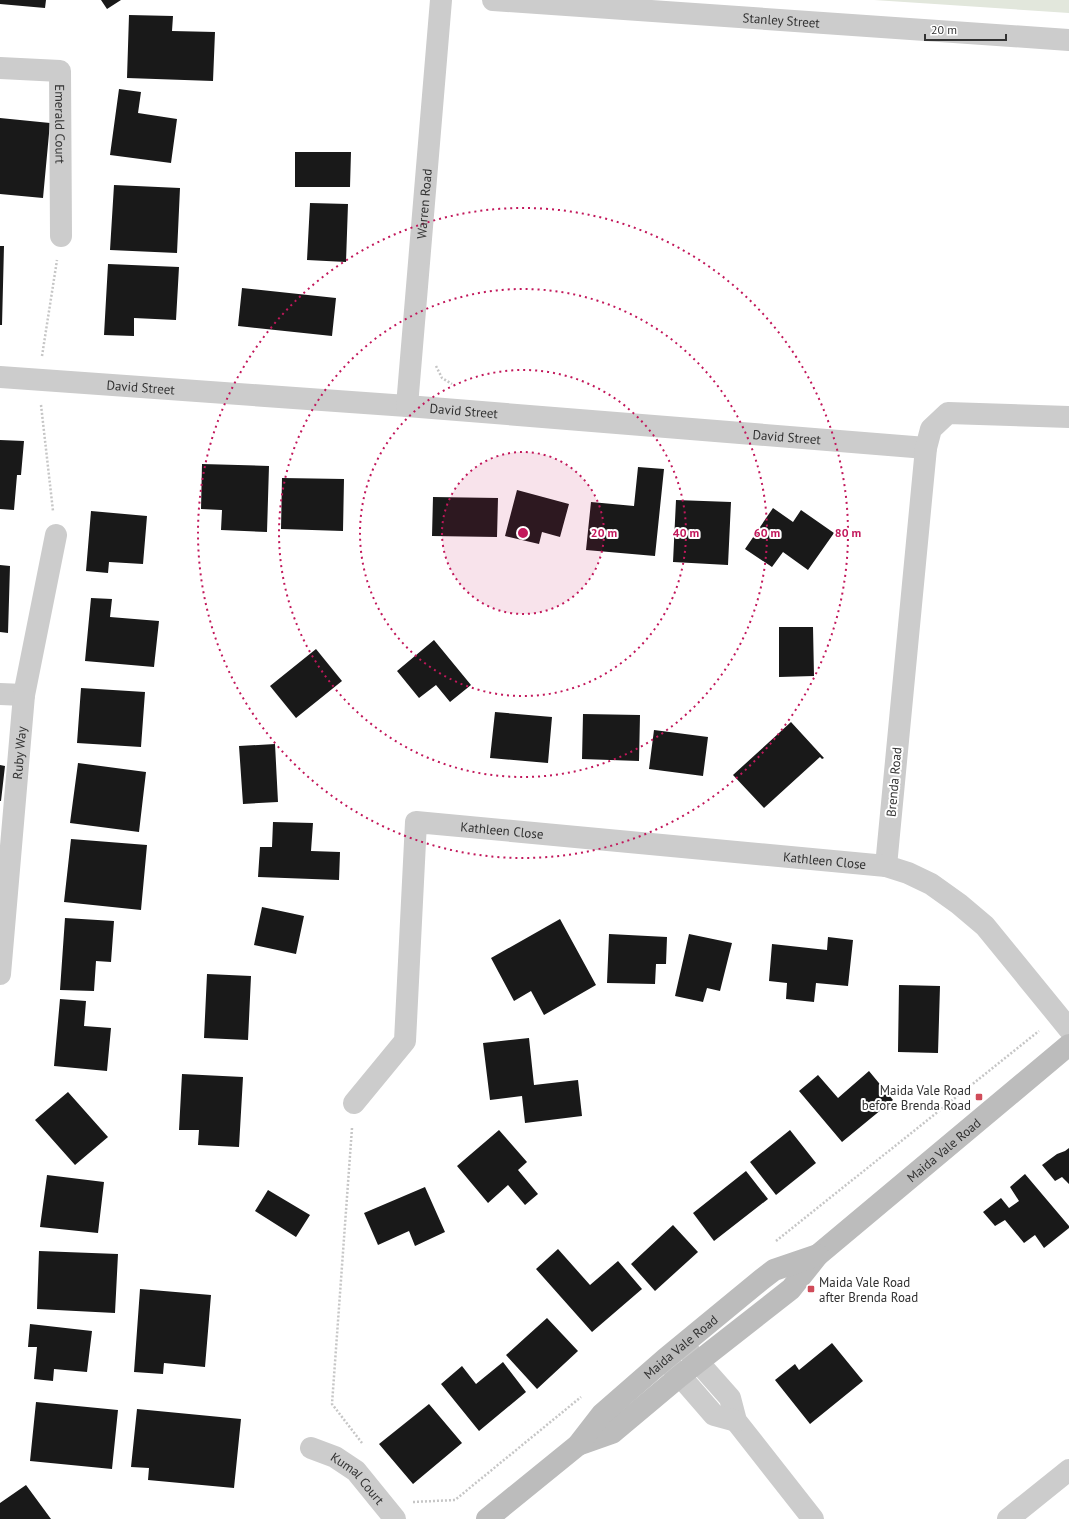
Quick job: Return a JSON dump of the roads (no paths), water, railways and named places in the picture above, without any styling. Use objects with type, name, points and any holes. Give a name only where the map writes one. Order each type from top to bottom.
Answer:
[{"type":"main road","name":"Maida Vale Road","points":[[578,1445],[612,1433],[680,1376],[791,1289],[818,1255],[1069,1045]]},
{"type":"main road","name":"Maida Vale Road","points":[[487,1519],[578,1445],[602,1414],[665,1359],[774,1270],[818,1255]]},
{"type":"street","name":"Warren Road","points":[[407,406],[441,0]]},
{"type":"street","name":"Stanley Street","points":[[493,0],[1069,40]]},
{"type":"street","name":"Emerald Court","points":[[0,68],[60,71],[61,236]]},
{"type":"street","name":"David Street","points":[[0,377],[407,406],[926,448]]},
{"type":"street","name":"Brenda Road","points":[[886,866],[926,448],[931,429],[948,413],[1069,417]]},
{"type":"street","name":"Ruby Way","points":[[0,974],[24,694],[56,535]]},
{"type":"street","points":[[0,694],[24,694]]},
{"type":"street","name":"Kathleen Close","points":[[354,1103],[405,1040],[416,822],[886,866]]},
{"type":"street","points":[[886,866],[908,873],[931,884],[959,904],[985,926],[1069,1029]]},
{"type":"street","points":[[683,1345],[730,1398],[736,1421],[812,1519]]},
{"type":"street","points":[[665,1359],[714,1415],[736,1421]]},
{"type":"street","name":"Kumal Court","points":[[311,1448],[335,1457],[356,1471],[395,1519]]},
{"type":"street","points":[[1008,1519],[1069,1470]]},
{"type":"place","name":"Maida Vale Road before Brenda Road","points":[[979,1097]]},
{"type":"place","name":"Maida Vale Road after Brenda Road","points":[[811,1289]]}]
